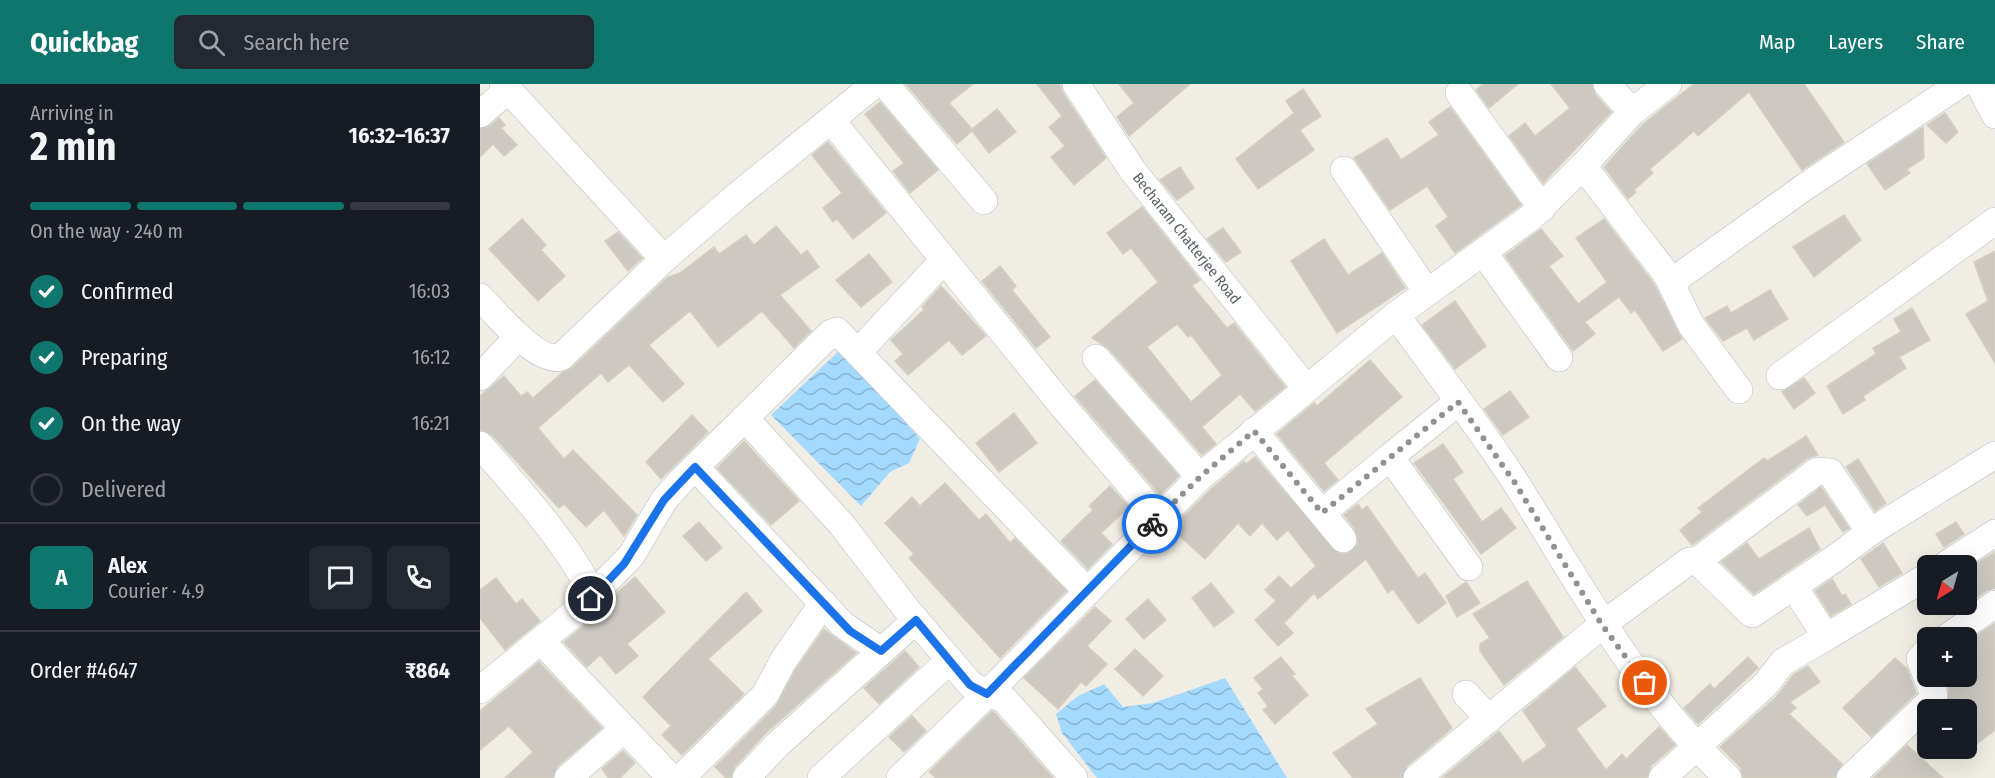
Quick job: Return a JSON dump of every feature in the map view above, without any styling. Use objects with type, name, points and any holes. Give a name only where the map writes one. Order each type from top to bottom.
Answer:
[{"type":"street","points":[[480,297],[518,337],[550,358],[561,357],[664,259],[875,84]]},
{"type":"street","points":[[885,84],[984,201]]},
{"type":"street","name":"Becharam Chatterjee Road","points":[[1076,84],[1133,171],[1300,392]]},
{"type":"street","points":[[1608,84],[1632,111]]},
{"type":"street","points":[[900,778],[987,694],[1158,517],[1200,477],[1300,392],[1410,305],[1542,208],[1632,111],[1668,84]]},
{"type":"street","points":[[1667,275],[1677,278],[1806,186],[1960,84]]},
{"type":"street","points":[[1979,84],[1995,116]]},
{"type":"street","points":[[480,114],[505,87],[664,259]]},
{"type":"street","points":[[1459,93],[1542,208]]},
{"type":"street","points":[[831,120],[943,261],[1158,517]]},
{"type":"street","points":[[1583,166],[1667,275],[1691,325],[1739,390]]},
{"type":"street","points":[[1344,170],[1458,402],[1515,483],[1602,625],[1694,746],[1728,778]]},
{"type":"street","points":[[1780,376],[1995,221]]},
{"type":"street","points":[[1483,252],[1559,358]]},
{"type":"street","points":[[859,351],[943,261]]},
{"type":"street","points":[[481,686],[588,602],[592,595],[624,564],[664,500],[831,333],[837,331],[843,333],[1087,591]]},
{"type":"street","points":[[480,377],[518,337]]},
{"type":"street","points":[[1096,358],[1200,477]]},
{"type":"street","points":[[1322,513],[1458,402]]},
{"type":"street","points":[[745,418],[842,525],[970,685],[1005,700],[1074,778]]},
{"type":"street","points":[[1254,431],[1343,539]]},
{"type":"street","points":[[480,445],[541,518],[571,559],[592,595]]},
{"type":"street","points":[[1697,561],[1752,614],[1870,532],[1995,455]]},
{"type":"street","points":[[1390,457],[1469,567]]},
{"type":"street","points":[[695,467],[850,631],[881,651]]},
{"type":"street","points":[[1417,778],[1602,625],[1689,561],[1697,561],[1817,471],[1830,472],[1870,532]]},
{"type":"street","points":[[1961,555],[1995,533]]},
{"type":"street","points":[[1662,778],[1694,746],[1764,685],[1783,662],[1917,583]]},
{"type":"street","points":[[1794,587],[1826,637]]},
{"type":"street","points":[[681,778],[765,695],[783,661],[823,603]]},
{"type":"street","points":[[1962,627],[1995,604]]},
{"type":"street","points":[[746,778],[777,745],[916,620]]},
{"type":"street","points":[[541,641],[671,778]]},
{"type":"street","points":[[821,778],[950,660]]},
{"type":"street","points":[[1851,778],[1932,700],[1934,695],[1931,687]]},
{"type":"street","points":[[1466,694],[1488,719]]},
{"type":"street","points":[[568,778],[624,729]]},
{"type":"water","points":[[841,349],[920,439],[909,463],[890,472],[861,506],[771,415]]},
{"type":"water","points":[[1225,678],[1287,778],[1097,778],[1062,733],[1056,714],[1078,696],[1104,684],[1123,707],[1153,703]]},
{"type":"building","points":[[906,84],[973,84],[949,103],[972,129],[997,109],[1016,132],[989,153],[972,131],[957,144]]},
{"type":"building","points":[[1037,84],[1060,84],[1063,93],[1106,158],[1074,185],[1051,157],[1065,146],[1049,127],[1062,116]]},
{"type":"building","points":[[1119,84],[1190,84],[1129,136],[1117,117],[1134,103]]},
{"type":"building","points":[[1483,84],[1518,84],[1489,108],[1476,90]]},
{"type":"building","points":[[1551,84],[1592,84],[1595,94],[1611,112],[1543,183],[1509,136],[1525,123],[1535,136],[1570,108]]},
{"type":"building","points":[[1694,84],[1804,84],[1844,142],[1802,170],[1749,92],[1698,136],[1694,131],[1650,169],[1653,173],[1634,190],[1636,192],[1628,199],[1604,167],[1643,124]]},
{"type":"building","points":[[1303,89],[1321,116],[1300,130],[1314,150],[1258,189],[1236,159],[1294,113],[1286,101]]},
{"type":"building","points":[[880,102],[938,170],[910,193],[893,171],[904,163],[865,114]]},
{"type":"building","points":[[1450,107],[1521,205],[1455,253],[1436,226],[1448,217],[1427,186],[1390,210],[1354,158],[1387,138],[1401,160],[1439,135],[1429,122]]},
{"type":"building","points":[[1945,113],[1958,132],[1946,143],[1927,125]]},
{"type":"building","points":[[499,118],[505,125],[501,128],[517,145],[504,156],[493,144],[480,157],[480,129],[490,126]]},
{"type":"building","points":[[1923,127],[1924,158],[1907,169],[1910,173],[1885,190],[1867,164]]},
{"type":"building","points":[[828,142],[886,213],[853,239],[837,219],[833,222],[823,208],[842,193],[812,155]]},
{"type":"building","points":[[1180,167],[1194,188],[1177,200],[1160,180]]},
{"type":"building","points":[[1142,207],[1200,280],[1192,286],[1227,328],[1234,323],[1285,387],[1255,411],[1240,394],[1202,427],[1216,444],[1202,455],[1108,348],[1092,338],[1158,282],[1131,248],[1123,254],[1107,233]],"holes":[[[1177,324],[1188,337],[1191,335],[1222,375],[1191,402],[1147,347]]]},
{"type":"building","points":[[1844,215],[1861,240],[1814,277],[1793,247]]},
{"type":"building","points":[[522,219],[546,245],[541,250],[565,276],[538,301],[489,249]]},
{"type":"building","points":[[1604,219],[1654,284],[1682,339],[1663,351],[1635,310],[1631,313],[1619,297],[1585,322],[1595,334],[1573,351],[1505,256],[1541,229],[1563,256],[1549,266],[1578,304],[1607,282],[1576,238]]},
{"type":"building","points":[[776,226],[801,255],[807,250],[819,267],[780,295],[811,331],[794,348],[762,311],[718,347],[690,311],[649,345],[684,384],[663,402],[629,365],[608,382],[601,373],[538,428],[564,459],[573,450],[637,515],[624,536],[604,510],[586,527],[564,504],[559,508],[492,435],[480,430],[480,396],[504,376],[521,396],[527,392],[533,398],[563,372],[572,368],[668,277],[680,273],[714,247],[719,254],[746,235],[754,245]]},
{"type":"building","points":[[1223,228],[1241,252],[1226,262],[1207,239]]},
{"type":"building","points":[[618,232],[642,258],[628,271],[605,241]]},
{"type":"building","points":[[1324,239],[1348,275],[1382,253],[1405,288],[1337,333],[1291,261]]},
{"type":"building","points":[[1995,251],[1995,363],[1966,314],[1988,301],[1974,262]]},
{"type":"building","points":[[869,254],[892,282],[861,307],[836,280]]},
{"type":"building","points":[[1000,266],[1016,286],[1012,290],[1050,337],[1036,348],[982,281]]},
{"type":"building","points":[[941,286],[986,336],[962,355],[949,340],[908,375],[895,361],[903,354],[891,340],[924,310],[922,307]]},
{"type":"building","points":[[1770,290],[1788,319],[1754,340],[1747,328],[1723,341],[1705,318],[1727,306],[1731,313]]},
{"type":"building","points":[[1455,301],[1486,346],[1455,369],[1422,325]]},
{"type":"building","points":[[1912,308],[1930,340],[1899,357],[1906,368],[1863,396],[1865,400],[1843,414],[1827,386],[1876,354],[1873,348],[1901,332],[1894,319]]},
{"type":"building","points":[[1370,360],[1402,397],[1324,463],[1338,480],[1324,491],[1277,434],[1314,403],[1317,406]]},
{"type":"building","points":[[1804,378],[1815,393],[1794,409],[1782,392]]},
{"type":"building","points":[[1095,380],[1179,476],[1160,495],[1075,396]]},
{"type":"building","points":[[1510,391],[1529,417],[1503,435],[1484,409]]},
{"type":"building","points":[[1014,413],[1037,443],[999,472],[976,443]]},
{"type":"building","points":[[692,415],[708,432],[661,479],[646,462]]},
{"type":"building","points":[[1806,436],[1818,455],[1808,458],[1692,545],[1680,530],[1702,512],[1698,508],[1764,458],[1767,461]]},
{"type":"building","points":[[744,441],[799,501],[771,525],[717,468]]},
{"type":"building","points":[[1443,444],[1463,472],[1453,479],[1482,522],[1501,508],[1516,528],[1481,554],[1414,463]]},
{"type":"building","points":[[1255,457],[1337,553],[1346,554],[1358,544],[1355,529],[1344,515],[1358,504],[1362,510],[1367,506],[1418,578],[1425,573],[1446,603],[1418,624],[1393,589],[1388,593],[1366,559],[1318,599],[1314,593],[1284,623],[1293,633],[1278,646],[1255,620],[1276,601],[1265,590],[1279,576],[1291,588],[1316,566],[1288,530],[1277,540],[1262,523],[1250,536],[1238,523],[1205,559],[1174,531],[1177,528],[1175,525],[1211,489],[1244,461],[1246,464]]},
{"type":"building","points":[[1858,459],[1886,503],[1875,511],[1846,467]]},
{"type":"building","points":[[945,483],[979,520],[986,514],[1010,543],[1015,538],[1066,591],[1000,658],[909,558],[914,554],[885,523],[912,497],[920,506]]},
{"type":"building","points":[[1110,486],[1129,507],[1101,533],[1112,544],[1088,569],[1061,541],[1093,510],[1089,506]]},
{"type":"building","points":[[1821,487],[1849,528],[1843,532],[1825,505],[1807,516],[1798,505]]},
{"type":"building","points":[[699,522],[722,548],[706,561],[683,536]]},
{"type":"building","points":[[1956,522],[1964,534],[1944,547],[1936,534]]},
{"type":"building","points":[[1809,528],[1820,549],[1754,594],[1721,562],[1747,543],[1759,559]]},
{"type":"building","points":[[1883,543],[1902,573],[1879,587],[1861,559]]},
{"type":"building","points":[[1995,552],[1995,588],[1977,597],[1977,563]]},
{"type":"building","points":[[635,577],[665,612],[627,644],[638,656],[616,674],[600,655],[587,667],[564,642],[609,605],[607,602]]},
{"type":"building","points":[[496,578],[516,604],[522,599],[540,621],[505,650],[480,618],[480,590]]},
{"type":"building","points":[[1832,579],[1842,596],[1845,594],[1851,604],[1831,616],[1815,591]]},
{"type":"building","points":[[1527,581],[1563,637],[1504,685],[1480,651],[1480,644],[1490,638],[1473,614]]},
{"type":"building","points":[[1466,582],[1480,603],[1457,617],[1446,596]]},
{"type":"building","points":[[1211,583],[1234,612],[1214,627],[1192,598]]},
{"type":"building","points":[[746,592],[762,611],[708,659],[744,694],[682,755],[662,735],[671,726],[643,697]]},
{"type":"building","points":[[1148,599],[1166,620],[1144,639],[1126,619]]},
{"type":"building","points":[[1095,607],[1111,621],[1087,646],[1107,664],[1086,686],[1081,682],[1058,709],[1024,678]]},
{"type":"building","points":[[1995,623],[1995,730],[1977,744],[1977,699],[1948,699],[1948,687],[1977,687],[1977,635]]},
{"type":"building","points":[[824,629],[856,653],[766,733],[735,767],[731,778],[726,778],[715,767],[776,706],[796,669]]},
{"type":"building","points":[[1135,649],[1163,676],[1143,696],[1115,669]]},
{"type":"building","points":[[905,651],[919,667],[879,704],[864,688]]},
{"type":"building","points":[[1281,657],[1295,674],[1292,676],[1308,695],[1275,724],[1263,710],[1268,706],[1258,693],[1263,689],[1254,678]]},
{"type":"building","points":[[1748,657],[1758,668],[1698,724],[1684,708],[1710,684],[1714,689]]},
{"type":"building","points":[[1895,658],[1907,669],[1916,693],[1871,737],[1843,708]]},
{"type":"building","points":[[539,662],[602,728],[558,766],[553,778],[505,778],[533,752],[509,726],[480,750],[480,711]]},
{"type":"building","points":[[1808,666],[1820,682],[1790,702],[1796,708],[1789,714],[1842,764],[1835,778],[1743,778],[1740,767],[1720,747],[1776,697],[1794,674]]},
{"type":"building","points":[[1575,667],[1606,706],[1576,729],[1606,770],[1622,754],[1626,759],[1659,727],[1675,745],[1651,766],[1647,778],[1442,778],[1499,731],[1523,763],[1547,746],[1523,711]]},
{"type":"building","points":[[1420,678],[1452,728],[1407,766],[1402,778],[1353,778],[1333,753],[1378,724],[1366,709]]},
{"type":"building","points":[[992,711],[1053,778],[936,778],[929,772]]},
{"type":"building","points":[[912,716],[926,731],[904,752],[889,737]]},
{"type":"building","points":[[1907,745],[1917,754],[1917,759],[1922,759],[1943,778],[1873,778]]},
{"type":"building","points":[[623,751],[635,763],[620,778],[608,778],[602,769]]},
{"type":"way so far","points":[[1152,524],[1200,477],[1254,431],[1322,513],[1458,402],[1539,520],[1602,625],[1645,683]]},
{"type":"route","points":[[591,599],[592,595],[631,556],[664,500],[695,467],[850,631],[881,651],[916,620],[970,685],[987,694],[1152,524]]}]
